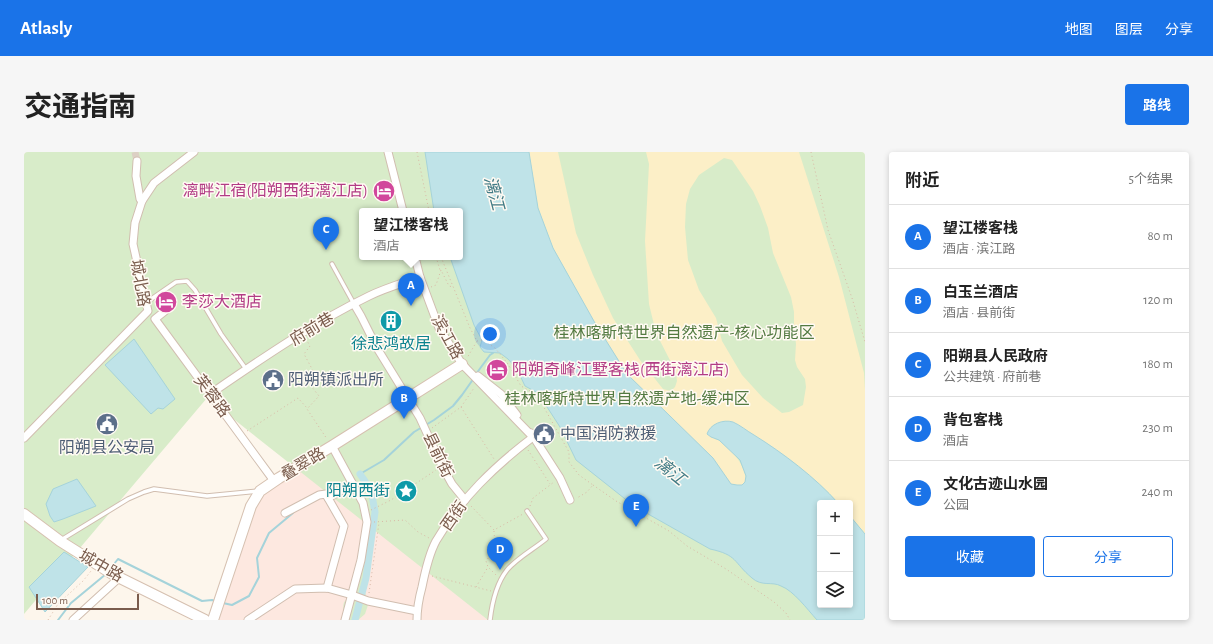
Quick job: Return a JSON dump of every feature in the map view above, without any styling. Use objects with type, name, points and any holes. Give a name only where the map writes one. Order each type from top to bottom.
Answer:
[{"type":"street","name":"城北路","points":[[24,438],[148,311],[133,244],[134,223],[142,202],[154,183],[194,152]]},
{"type":"street","points":[[388,152],[402,208]]},
{"type":"street","points":[[136,161],[136,176],[140,199],[142,202]]},
{"type":"street","name":"滨江路","points":[[416,260],[424,289],[439,328],[462,364],[501,394],[533,437],[560,478],[570,500]]},
{"type":"street","name":"府前巷","points":[[210,394],[302,334],[354,304],[380,291],[420,277]]},
{"type":"street","name":"县前街","points":[[354,304],[377,348],[420,418],[452,484],[465,500]]},
{"type":"street","name":"芙蓉路","points":[[148,311],[274,481]]},
{"type":"street","points":[[165,311],[157,323],[274,481],[462,364],[533,437]]},
{"type":"street","name":"叠翠路","points":[[213,620],[251,506],[260,491],[462,364]]},
{"type":"street","name":"西街","points":[[417,620],[417,611],[425,573],[436,541],[465,500],[498,464],[533,437]]},
{"type":"street","points":[[332,446],[363,503],[367,522],[361,560],[345,620]]},
{"type":"street","points":[[328,498],[352,483]]},
{"type":"street","points":[[285,513],[319,495],[326,494],[344,526],[327,588]]},
{"type":"street","name":"城中路","points":[[24,514],[60,541],[96,564],[205,620]]},
{"type":"street","points":[[73,620],[117,576]]},
{"type":"street","points":[[248,620],[295,589],[327,588],[368,601],[417,611]]},
{"type":"lane","points":[[332,264],[354,304]]},
{"type":"lane","points":[[147,302],[176,282],[187,281],[195,290],[221,334],[246,370]]},
{"type":"lane","points":[[60,541],[128,500],[154,489],[207,496],[260,491]]},
{"type":"lane","points":[[490,620],[495,592],[510,567],[546,540],[526,511]]},
{"type":"path","points":[[417,152],[428,208]]},
{"type":"path","points":[[811,152],[828,230],[852,298],[865,342]]},
{"type":"path","points":[[437,260],[449,286],[454,287]]},
{"type":"path","points":[[442,260],[477,342]]},
{"type":"path","points":[[424,289],[436,285],[441,270]]},
{"type":"path","points":[[302,334],[310,346],[304,354],[318,380],[311,386],[319,396],[307,409]]},
{"type":"path","points":[[472,350],[477,342],[482,340],[495,348],[508,364],[521,386],[537,395],[569,452],[569,462],[579,475],[616,501],[669,531],[687,546],[726,569],[774,602],[786,613],[790,620]]},
{"type":"path","points":[[426,432],[461,407],[480,377]]},
{"type":"path","points":[[240,435],[298,398],[332,446]]},
{"type":"path","points":[[461,407],[498,464]]},
{"type":"path","points":[[524,444],[551,484]]},
{"type":"path","points":[[379,506],[391,500],[442,466]]},
{"type":"path","points":[[494,530],[506,525],[526,511],[533,498],[560,478]]},
{"type":"path","points":[[570,500],[580,497],[593,485]]},
{"type":"path","points":[[465,500],[494,530],[494,535],[499,543],[486,561],[488,567],[501,580]]},
{"type":"path","points":[[368,601],[380,523],[405,520],[418,532],[436,541]]},
{"type":"path","points":[[48,620],[58,604],[84,581],[96,564]]},
{"type":"path","points":[[476,588],[488,567]]},
{"type":"path","points":[[425,573],[495,592]]},
{"type":"shaded area","points":[[344,444],[492,620],[219,620],[257,506],[264,495],[279,483]]},
{"type":"green space","name":"桂林喀斯特世界自然遗产地-缓冲区","points":[[24,152],[865,152],[865,620],[488,620],[207,398],[24,614]]},
{"type":"green space","points":[[368,533],[370,534],[365,573],[365,592],[368,605],[365,614],[358,620],[342,620],[344,602],[355,592]]},
{"type":"sand","points":[[529,152],[558,152],[576,233],[613,318],[640,360],[663,389],[671,391],[675,387],[677,381],[676,372],[656,333],[649,304],[645,241],[649,164],[646,152],[799,152],[839,277],[864,373],[865,534],[853,520],[853,500],[835,500],[800,468],[725,421],[712,426],[715,439],[722,443],[737,458],[745,475],[745,482],[741,485],[731,484],[666,413],[627,374],[595,323],[553,248],[538,208]],"holes":[[[724,158],[732,160],[753,191],[768,228],[773,253],[791,297],[794,312],[796,344],[795,360],[797,367],[805,379],[806,387],[803,405],[789,412],[782,413],[763,398],[742,375],[722,341],[716,318],[699,290],[688,260],[685,227],[686,204],[690,189],[699,175]]]},
{"type":"water","name":"漓江","points":[[425,152],[529,152],[538,208],[553,248],[595,323],[627,374],[713,458],[731,484],[742,485],[745,482],[746,476],[740,460],[719,440],[707,434],[711,427],[717,423],[725,421],[733,422],[788,458],[820,484],[835,500],[817,500],[817,608],[853,608],[853,520],[865,534],[865,620],[817,620],[786,588],[756,581],[731,557],[719,551],[710,549],[634,506],[576,460],[560,427],[538,393],[525,386],[517,369],[508,359],[500,353],[484,352],[480,347],[482,340],[474,325],[451,260],[463,260],[463,208],[434,208]]},
{"type":"water","points":[[134,339],[175,399],[163,409],[158,408],[151,414],[105,365]]},
{"type":"water","points":[[77,479],[96,506],[54,522],[50,516],[46,504],[53,489]]},
{"type":"water","points":[[64,552],[88,567],[45,612],[29,587]]},
{"type":"waterway","points":[[476,374],[493,353]]},
{"type":"waterway","points":[[360,474],[384,460],[414,432],[453,406],[474,378]]},
{"type":"waterway","points":[[355,620],[366,578],[375,512],[371,490],[360,474]]},
{"type":"waterway","points":[[223,603],[232,605],[249,596],[259,577],[257,558],[269,533],[293,513]]},
{"type":"waterway","points":[[110,569],[118,559],[202,601],[216,601]]},
{"type":"waterway","points":[[58,620],[71,603],[106,574]]},
{"type":"tunnel","points":[[135,152],[137,161]]},
{"type":"place","name":"漓畔江宿(阳朔西街漓江店)","points":[[384,191]]},
{"type":"place","name":"阳朔县人民政府","points":[[326,250]]},
{"type":"place","name":"李莎大酒店","points":[[166,302]]},
{"type":"place","name":"望江楼客栈","points":[[411,306]]},
{"type":"place","name":"徐悲鸿故居","points":[[391,321]]},
{"type":"place","name":"阳朔奇峰江墅客栈(西街漓江店)","points":[[497,370]]},
{"type":"place","name":"阳朔镇派出所","points":[[273,380]]},
{"type":"place","name":"白玉兰酒店","points":[[404,419]]},
{"type":"place","name":"阳朔县公安局","points":[[107,424]]},
{"type":"place","name":"中国消防救援","points":[[544,434]]},
{"type":"place","name":"阳朔西街","points":[[406,491]]},
{"type":"place","name":"文化古迹山水园","points":[[636,527]]},
{"type":"place","name":"背包客栈","points":[[500,570]]},
{"type":"park label","name":"桂林喀斯特世界自然遗产-核心功能区","points":[[684,333]]}]
